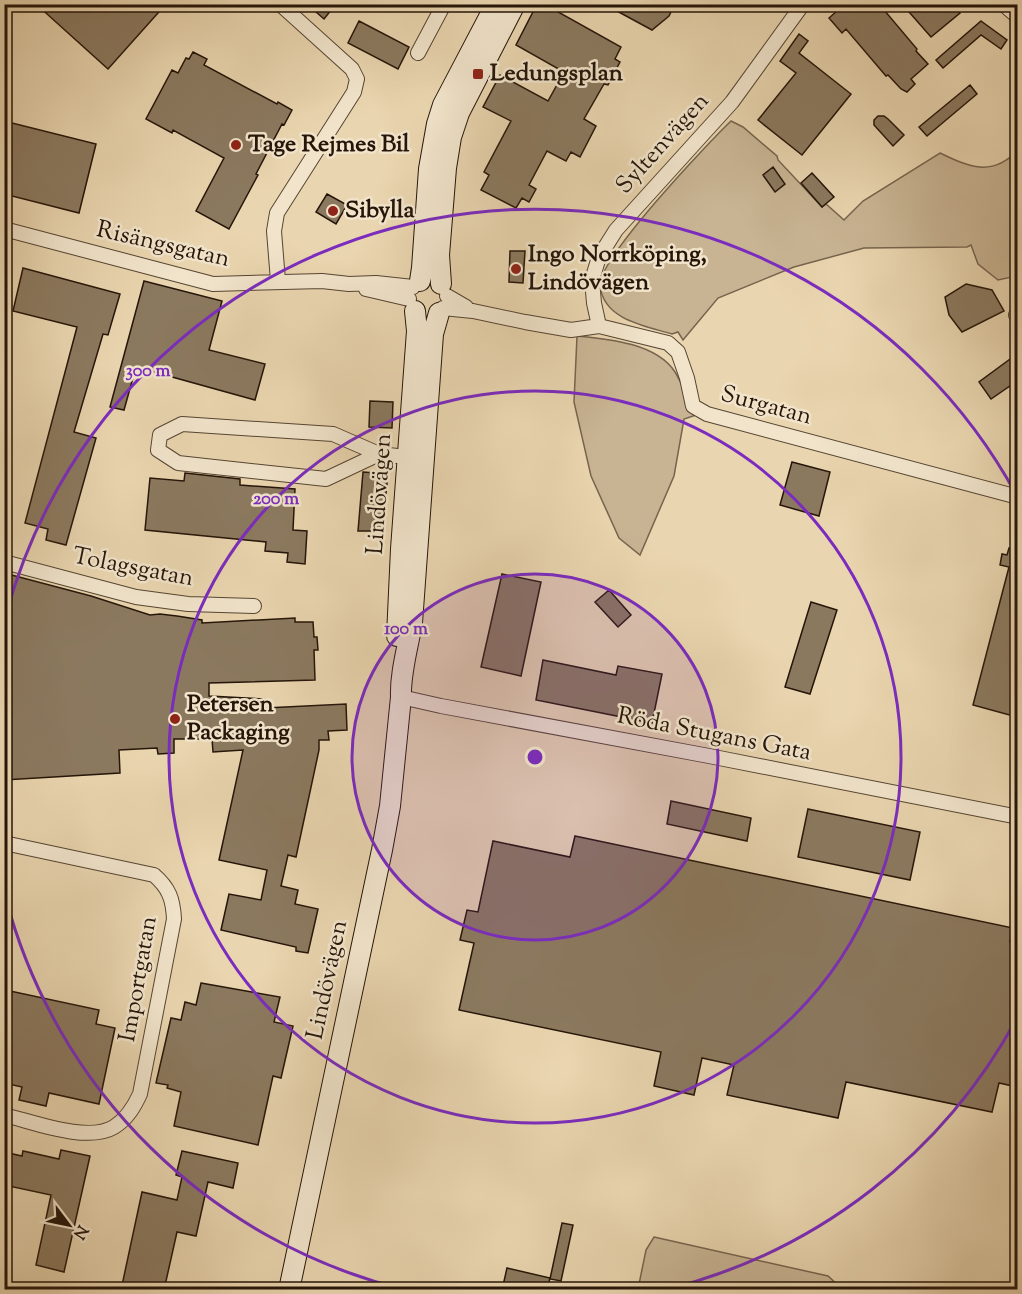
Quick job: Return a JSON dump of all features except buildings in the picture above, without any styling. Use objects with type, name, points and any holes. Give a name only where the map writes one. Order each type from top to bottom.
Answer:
[{"type":"main road","name":"Lindövägen","points":[[289,1290],[390,806],[401,688],[412,623],[417,331],[414,295],[422,268],[429,169],[437,124],[443,105],[496,4]]},
{"type":"main road","name":"Lindövägen","points":[[416,458],[433,334],[442,300],[439,255],[450,137],[459,113],[514,4]]},
{"type":"main road","points":[[429,279],[442,300],[427,316],[414,295],[429,279]]},
{"type":"street","points":[[278,281],[273,231],[277,213],[354,92],[357,79],[352,69],[280,4]]},
{"type":"street","points":[[418,53],[444,4]]},
{"type":"street","name":"Syltenvägen","points":[[599,326],[592,280],[599,257],[616,230],[732,102],[803,4]]},
{"type":"street","points":[[1003,4],[1017,17]]},
{"type":"street","name":"Risängsgatan","points":[[4,229],[213,284],[246,285],[278,281],[376,283],[414,295]]},
{"type":"street","name":"Surgatan","points":[[442,300],[525,322],[571,330],[599,326],[668,344],[678,352],[693,406],[707,414],[1017,497]]},
{"type":"street","points":[[379,454],[326,479],[178,463],[158,450],[160,435],[182,424],[333,434],[379,454],[416,458]]},
{"type":"street","name":"Tolagsgatan","points":[[4,562],[136,597],[188,604],[254,606]]},
{"type":"street","name":"Röda Stugans Gata","points":[[401,688],[441,706],[1017,817]]},
{"type":"street","name":"Importgatan","points":[[4,843],[154,875],[166,885],[173,901],[174,919],[140,1094],[130,1112],[114,1127],[98,1133],[69,1131],[4,1115]]},
{"type":"shaded area","points":[[731,121],[743,127],[777,156],[778,160],[822,207],[826,204],[844,220],[863,201],[940,153],[971,165],[989,167],[1008,159],[1017,151],[1017,276],[998,280],[978,264],[971,245],[967,247],[864,248],[794,267],[718,298],[683,340],[678,332],[672,334],[627,320],[609,307],[603,297],[600,286],[604,272],[634,228],[700,152]]},
{"type":"shaded area","points":[[577,336],[630,344],[667,362],[675,372],[696,415],[684,419],[674,476],[640,555],[619,538],[591,476],[574,402]]},
{"type":"shaded area","points":[[654,1237],[828,1276],[842,1289],[638,1289],[646,1250]]},
{"type":"place","name":"Ledungsplan","points":[[478,74]]},
{"type":"place","name":"Tage Rejmes Bil","points":[[236,145]]},
{"type":"place","name":"Sibylla","points":[[333,211]]},
{"type":"place","name":"Ingo Norrköping, Lindövägen","points":[[516,269]]},
{"type":"place","name":"Petersen Packaging","points":[[175,719]]}]
